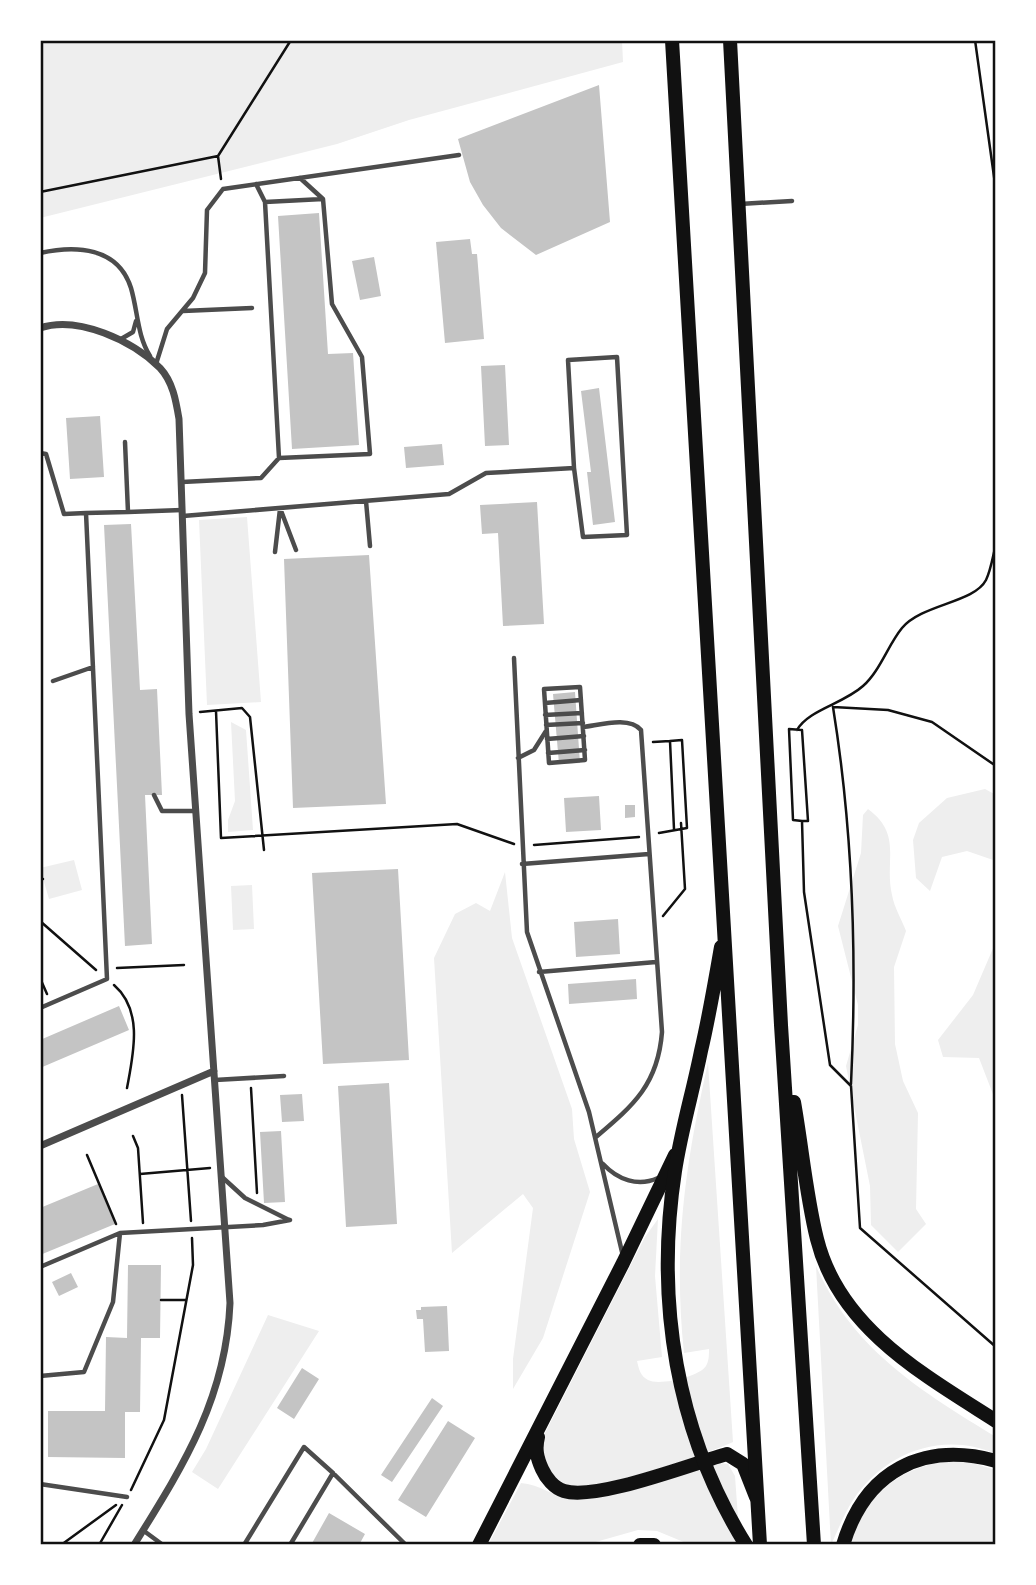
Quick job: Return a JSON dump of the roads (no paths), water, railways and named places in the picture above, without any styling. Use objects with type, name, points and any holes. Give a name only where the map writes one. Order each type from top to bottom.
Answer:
[{"type":"main road","points":[[672,40],[760,1545]]},
{"type":"main road","points":[[730,40],[781,1025],[814,1545]]},
{"type":"main road","points":[[725,925],[701,1052],[680,1143],[667,1273],[674,1355],[697,1446],[722,1507],[746,1545]]},
{"type":"main road","points":[[781,1025],[817,1240],[836,1288],[859,1318],[911,1367],[996,1421]]},
{"type":"main road","points":[[479,1545],[539,1433],[680,1143]]},
{"type":"main road","points":[[539,1433],[537,1454],[545,1475],[559,1489],[567,1492],[598,1491],[727,1454],[743,1464],[758,1501]]},
{"type":"main road","points":[[843,1545],[859,1508],[871,1490],[891,1472],[920,1458],[942,1453],[970,1454],[996,1461]]},
{"type":"main road","points":[[640,1545],[654,1545]]},
{"type":"street","points":[[42,327],[82,325],[137,351],[155,365],[174,390],[179,419],[195,811],[222,1177],[229,1331],[218,1389],[191,1450],[134,1545]]},
{"type":"street","points":[[40,1146],[214,1071]]},
{"type":"lane","points":[[155,365],[167,329],[193,298],[205,273],[207,210],[223,189],[458,155]]},
{"type":"lane","points":[[279,458],[370,454],[362,357],[332,304],[323,199],[300,178]]},
{"type":"lane","points":[[182,482],[261,478],[279,458],[265,202],[256,184]]},
{"type":"lane","points":[[265,202],[323,199]]},
{"type":"lane","points":[[738,204],[792,201]]},
{"type":"lane","points":[[40,253],[66,247],[89,249],[113,261],[131,288],[142,343],[155,365]]},
{"type":"lane","points":[[182,311],[251,308]]},
{"type":"lane","points":[[106,335],[128,337],[137,318]]},
{"type":"lane","points":[[617,358],[627,535],[583,537],[574,468],[568,360],[617,358]]},
{"type":"lane","points":[[125,442],[128,512]]},
{"type":"lane","points":[[40,453],[46,454],[64,514],[183,513],[280,508],[462,493]]},
{"type":"lane","points":[[449,494],[486,473],[574,468]]},
{"type":"lane","points":[[366,501],[370,546]]},
{"type":"lane","points":[[280,508],[296,550]]},
{"type":"lane","points":[[275,552],[280,508]]},
{"type":"lane","points":[[40,1008],[107,979],[86,513]]},
{"type":"lane","points":[[514,658],[527,932],[596,1137],[621,1238],[623,1264]]},
{"type":"lane","points":[[53,681],[93,667]]},
{"type":"lane","points":[[580,687],[581,700],[586,760],[549,763],[544,689],[580,687]]},
{"type":"lane","points":[[545,703],[581,700]]},
{"type":"lane","points":[[545,715],[582,713]]},
{"type":"lane","points":[[546,728],[631,723],[641,730],[643,743],[662,1032],[657,1061],[648,1084],[636,1103],[596,1137]]},
{"type":"lane","points":[[518,758],[534,750],[546,728]]},
{"type":"lane","points":[[547,739],[584,736]]},
{"type":"lane","points":[[548,753],[585,750]]},
{"type":"lane","points":[[154,795],[162,811],[195,811]]},
{"type":"lane","points":[[522,864],[649,854]]},
{"type":"lane","points":[[539,972],[656,962]]},
{"type":"lane","points":[[215,1080],[284,1076]]},
{"type":"lane","points":[[603,1164],[618,1176],[637,1182],[657,1179],[669,1168]]},
{"type":"lane","points":[[40,1267],[120,1233],[290,1220],[245,1198],[222,1177]]},
{"type":"lane","points":[[40,1376],[84,1372],[113,1302],[120,1233]]},
{"type":"lane","points":[[244,1545],[304,1447],[406,1545]]},
{"type":"lane","points":[[290,1545],[333,1473]]},
{"type":"lane","points":[[40,1484],[127,1497]]},
{"type":"lane","points":[[143,1530],[163,1545]]},
{"type":"lane","points":[[396,1545],[400,1539]]}]
